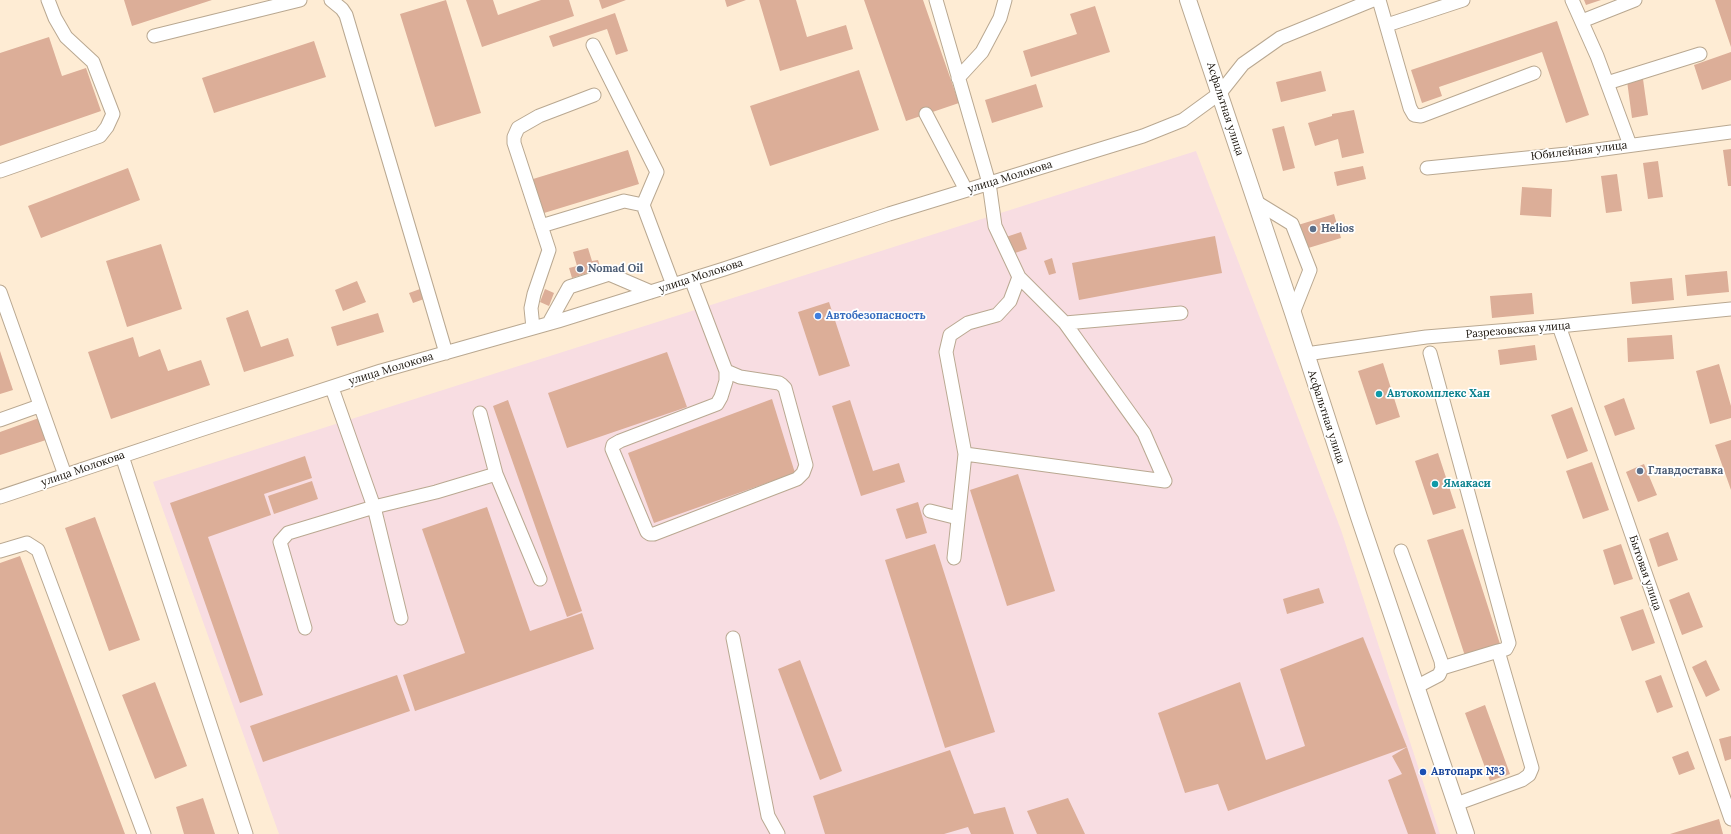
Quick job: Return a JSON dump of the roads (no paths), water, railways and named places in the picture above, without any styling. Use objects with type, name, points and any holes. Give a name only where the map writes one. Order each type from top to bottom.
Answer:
[{"type":"main road","name":"Асфальтная улица","points":[[1188,0],[1293,313],[1359,518],[1466,834]]},
{"type":"street","points":[[0,171],[100,136],[107,127],[113,114],[93,62],[66,36],[55,18],[48,0]]},
{"type":"street","points":[[154,36],[300,0]]},
{"type":"street","points":[[332,0],[346,15],[446,353]]},
{"type":"street","points":[[936,0],[989,183],[995,226],[1020,277],[1065,323],[1144,433],[1165,481],[965,454]]},
{"type":"street","points":[[958,78],[982,52],[1000,18],[1004,0]]},
{"type":"street","name":"улица Молокова","points":[[0,497],[332,388],[691,280],[889,214],[1143,136],[1183,120],[1220,93],[1243,64],[1280,38],[1373,0]]},
{"type":"street","points":[[1379,0],[1410,108],[1414,115],[1421,116],[1534,73]]},
{"type":"street","points":[[1387,25],[1463,0]]},
{"type":"street","points":[[1572,0],[1582,20],[1630,145]]},
{"type":"street","points":[[1582,20],[1635,0]]},
{"type":"street","points":[[593,45],[657,172],[643,205],[673,285]]},
{"type":"street","points":[[1607,84],[1700,54]]},
{"type":"street","points":[[533,328],[531,308],[534,294],[549,250],[514,143],[515,132],[518,128],[539,116],[594,95]]},
{"type":"street","points":[[926,114],[966,190]]},
{"type":"street","name":"Юбилейная улица","points":[[1427,168],[1567,154],[1731,132]]},
{"type":"street","points":[[541,226],[624,201],[643,205]]},
{"type":"street","points":[[1256,202],[1292,224],[1310,270],[1293,313]]},
{"type":"street","points":[[549,323],[569,287],[609,274],[651,292]]},
{"type":"street","points":[[954,558],[965,454],[946,352],[950,335],[968,323],[997,315],[1010,301],[1020,277]]},
{"type":"street","points":[[691,280],[726,371],[724,390],[717,404],[613,445],[612,448],[647,532],[650,534],[654,534],[797,479],[803,473],[806,465],[785,388],[779,383],[740,377],[726,371]]},
{"type":"street","points":[[0,292],[39,406],[65,475]]},
{"type":"street","name":"Разрезовская улица","points":[[1306,354],[1426,338],[1731,309]]},
{"type":"street","points":[[1065,323],[1181,313]]},
{"type":"street","name":"Бытовая улица","points":[[1559,326],[1731,819]]},
{"type":"street","points":[[1430,353],[1509,643],[1506,649],[1442,668]]},
{"type":"street","points":[[332,388],[374,507],[401,618]]},
{"type":"street","points":[[0,420],[39,406]]},
{"type":"street","points":[[480,413],[496,474],[540,579]]},
{"type":"street","points":[[122,456],[246,834]]},
{"type":"street","points":[[305,628],[280,542],[288,533],[374,507],[436,492],[496,474]]},
{"type":"street","points":[[930,511],[958,518]]},
{"type":"street","points":[[0,551],[27,543],[38,550],[144,834]]},
{"type":"street","points":[[1401,551],[1441,661],[1442,668],[1439,675],[1416,687]]},
{"type":"street","points":[[733,638],[768,816],[778,834]]},
{"type":"street","points":[[1456,804],[1522,780],[1529,775],[1532,768],[1498,651]]},
{"type":"place","name":"Helios","points":[[1313,229]]},
{"type":"place","name":"Nomad Oil","points":[[580,269]]},
{"type":"place","name":"Автобезопасность","points":[[818,316]]},
{"type":"place","name":"Автокомплекс Хан","points":[[1379,394]]},
{"type":"place","name":"Главдоставка","points":[[1640,471]]},
{"type":"place","name":"Ямакаси","points":[[1435,484]]},
{"type":"place","name":"Автопарк №3","points":[[1423,772]]}]
